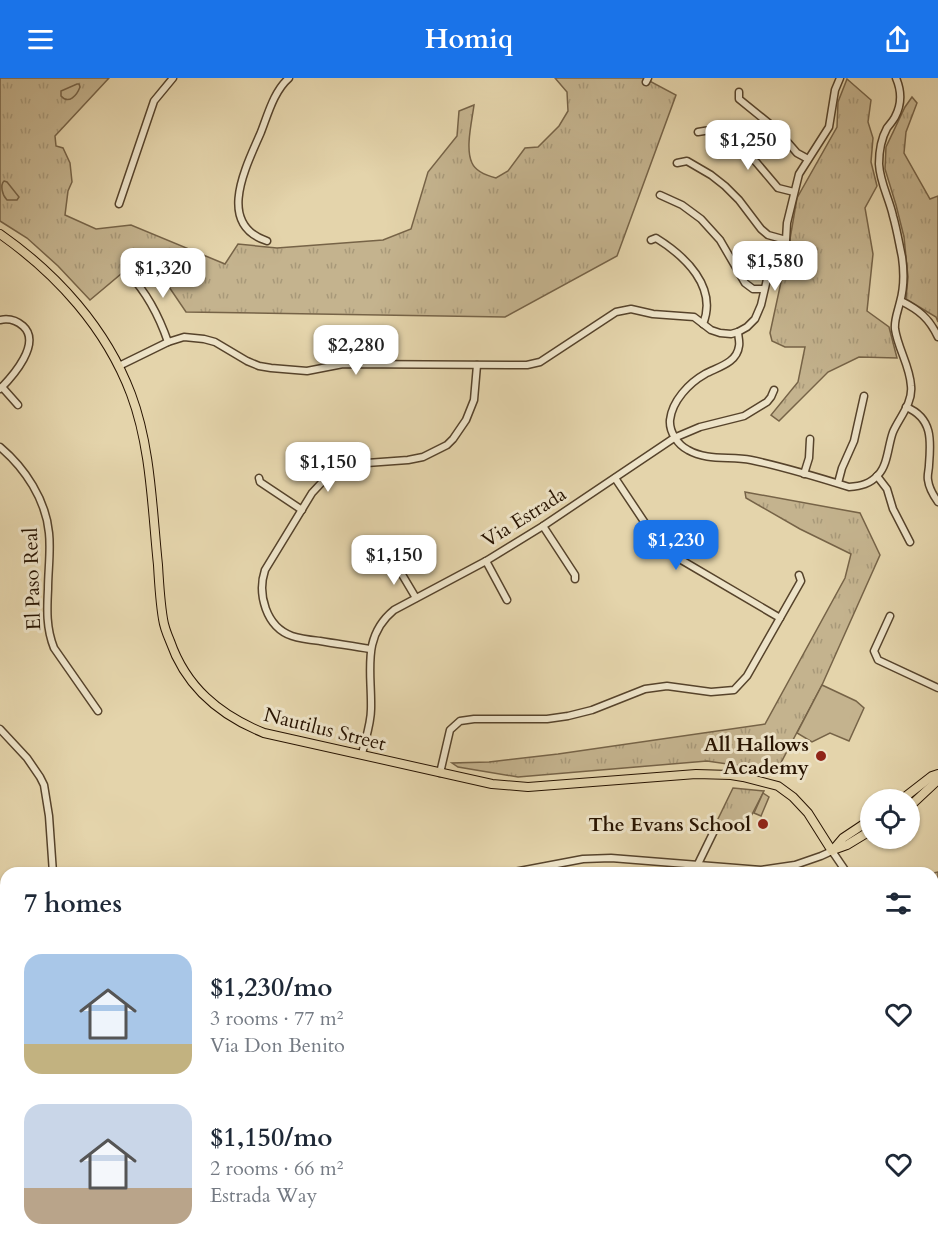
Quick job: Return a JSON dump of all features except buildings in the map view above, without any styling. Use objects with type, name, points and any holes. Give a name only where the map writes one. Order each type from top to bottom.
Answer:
[{"type":"main road","name":"Nautilus Street","points":[[0,234],[48,272],[75,300],[119,366],[141,427],[149,476],[163,621],[174,653],[192,683],[206,698],[233,719],[264,733],[492,784],[528,787],[696,774],[743,777],[778,786],[793,797],[808,813],[832,850]]},
{"type":"main road","points":[[919,789],[937,778]]},
{"type":"main road","points":[[920,796],[937,778]]},
{"type":"main road","points":[[832,850],[843,838],[860,827]]},
{"type":"main road","points":[[832,850],[860,837]]},
{"type":"street","points":[[119,204],[154,101],[173,78]]},
{"type":"street","points":[[267,241],[258,238],[245,227],[239,213],[238,194],[243,176],[279,89],[289,78]]},
{"type":"street","points":[[119,366],[168,342],[184,337],[215,342],[259,366],[289,370],[307,371],[343,364],[527,365],[540,362],[616,312],[631,309],[653,314],[694,317],[711,330],[731,334],[738,332],[755,319],[768,275],[786,240],[787,223],[799,174],[829,127],[834,90],[840,78]]},
{"type":"street","points":[[738,332],[739,346],[728,364],[704,375],[690,385],[674,404],[670,422],[674,438],[685,449],[700,456],[749,460],[849,487],[869,483],[877,476],[882,470],[893,433],[906,407],[912,388],[895,328],[896,314],[901,301],[902,259],[893,216],[880,178],[879,162],[880,146],[900,103],[901,94],[896,78]]},
{"type":"street","points":[[740,92],[739,99],[776,129],[797,153],[808,159]]},
{"type":"street","points":[[698,132],[710,130],[727,139],[756,162],[778,188],[794,192]]},
{"type":"street","points":[[677,163],[687,161],[711,175],[739,200],[761,229],[768,235],[786,240]]},
{"type":"street","points":[[660,195],[682,205],[701,219],[720,240],[745,283],[753,289],[763,290]]},
{"type":"street","points":[[651,240],[656,238],[672,248],[696,273],[707,299],[707,314],[702,324]]},
{"type":"street","points":[[129,274],[153,305],[162,322],[168,342]]},
{"type":"street","points":[[901,301],[917,309],[932,324],[938,337]]},
{"type":"street","points":[[0,320],[12,319],[24,327],[28,335],[29,348],[17,369],[1,388],[18,405]]},
{"type":"street","points":[[370,649],[293,637],[278,628],[263,603],[262,578],[265,570],[312,493],[325,479],[353,464],[423,457],[447,445],[466,420],[474,400],[477,365]]},
{"type":"street","name":"Via Estrada","points":[[362,754],[371,712],[370,649],[380,625],[389,614],[486,561],[543,526],[674,438],[700,427],[744,416],[767,402],[774,390]]},
{"type":"street","points":[[837,483],[854,441],[864,396]]},
{"type":"street","points":[[906,407],[923,419],[927,426],[931,444],[928,480],[938,502]]},
{"type":"street","points":[[804,474],[809,458],[810,439]]},
{"type":"street","name":"El Paso Real","points":[[0,447],[13,458],[28,478],[46,514],[50,534],[47,617],[51,640],[54,648],[98,711]]},
{"type":"street","points":[[877,476],[886,489],[893,509],[910,542]]},
{"type":"street","points":[[259,478],[260,482],[302,510]]},
{"type":"street","points":[[615,478],[666,551],[780,618]]},
{"type":"street","points":[[543,526],[575,575],[575,579]]},
{"type":"street","points":[[394,561],[416,598]]},
{"type":"street","points":[[486,561],[507,600]]},
{"type":"street","points":[[440,773],[450,730],[460,722],[474,719],[547,719],[568,716],[592,710],[645,689],[667,686],[711,692],[734,690],[747,676],[801,581],[799,575]]},
{"type":"street","points":[[890,616],[874,651],[878,660],[938,688]]},
{"type":"street","points":[[0,729],[27,758],[44,784],[50,816],[53,867]]},
{"type":"street","points":[[697,866],[716,827]]},
{"type":"street","points":[[786,867],[821,856],[832,850],[843,867]]},
{"type":"street","points":[[541,867],[583,859],[612,858],[705,867]]},
{"type":"green space","points":[[0,78],[109,78],[55,136],[56,146],[63,148],[70,163],[72,182],[68,191],[65,215],[96,229],[131,225],[225,264],[238,244],[277,248],[383,240],[411,229],[428,172],[457,136],[459,111],[474,105],[470,157],[476,169],[496,178],[508,171],[525,148],[538,147],[559,126],[568,111],[567,92],[555,78],[644,78],[676,95],[617,256],[505,317],[186,312],[146,253],[90,300],[27,238],[0,221]]},
{"type":"green space","points":[[847,79],[871,100],[868,122],[873,138],[871,162],[877,186],[865,208],[873,254],[867,311],[889,327],[897,358],[859,357],[828,372],[779,421],[771,415],[798,382],[805,347],[785,347],[772,341],[770,333],[797,198],[837,127],[838,102]]},
{"type":"green space","points":[[77,84],[80,87],[72,98],[67,100],[61,96],[61,91]]},
{"type":"green space","points":[[912,97],[917,103],[906,132],[904,153],[930,199],[938,196],[938,322],[936,317],[906,299],[908,277],[904,237],[885,169],[886,147]]},
{"type":"green space","points":[[4,181],[19,197],[17,200],[5,198],[2,187]]},
{"type":"green space","points":[[745,492],[860,513],[880,555],[822,685],[775,774],[755,768],[707,761],[518,777],[458,767],[452,763],[489,762],[558,754],[765,724],[845,578],[851,554],[800,529],[746,498]]},
{"type":"green space","points":[[822,685],[856,701],[864,708],[849,741],[830,733],[812,742],[797,733]]},
{"type":"green space","points":[[733,788],[764,791],[745,828],[723,826],[718,819]]},
{"type":"green space","points":[[763,793],[769,797],[761,816],[754,813]]},
{"type":"place","name":"All Hallows Academy","points":[[821,756]]},
{"type":"place","name":"The Evans School","points":[[763,824]]}]
